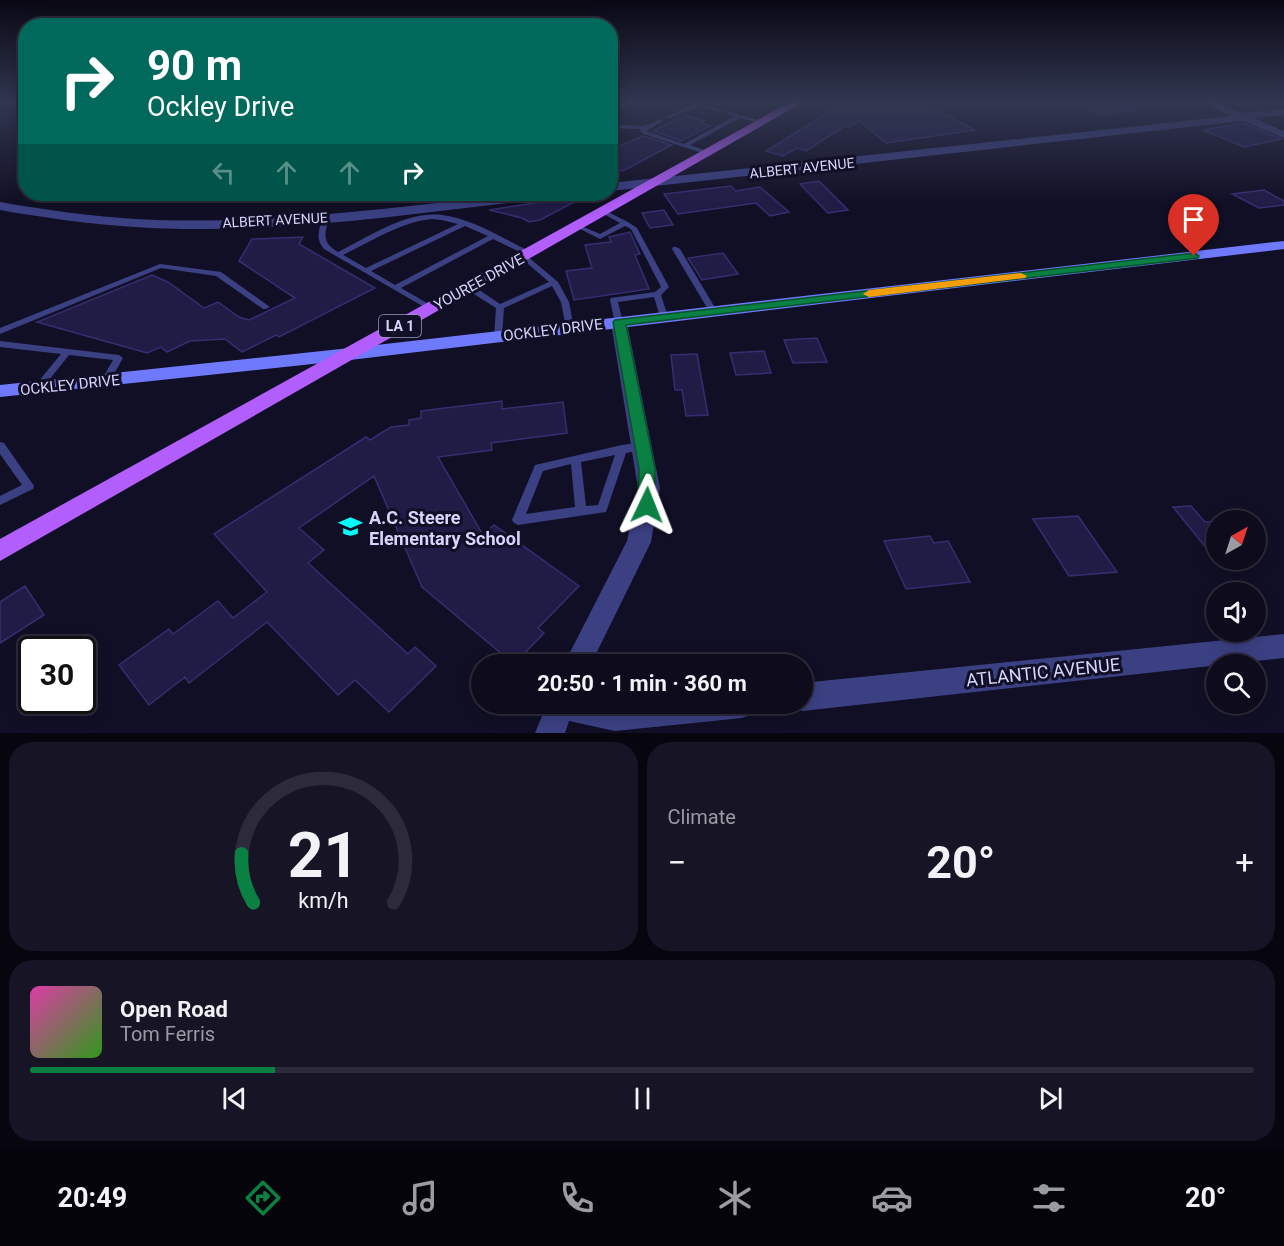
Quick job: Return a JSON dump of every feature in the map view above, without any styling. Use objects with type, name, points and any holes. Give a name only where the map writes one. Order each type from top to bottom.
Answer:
[{"type":"main road","name":"YOUREE DRIVE","points":[[0,551],[739,135]]},
{"type":"street","name":"ALBERT AVENUE","points":[[618,187],[1080,135]]},
{"type":"street","name":"ALBERT AVENUE","points":[[0,206],[88,219],[147,223],[228,223],[326,217],[440,201]]},
{"type":"street","name":"OCKLEY DRIVE","points":[[0,391],[350,354],[1284,245]]},
{"type":"street","points":[[582,654],[639,542],[649,488],[633,448],[619,322]]},
{"type":"street","name":"ATLANTIC AVENUE","points":[[813,696],[1284,646]]},
{"type":"street","points":[[550,733],[557,714]]},
{"type":"street","points":[[602,714],[615,717],[644,714]]},
{"type":"lane","points":[[653,135],[708,153]]},
{"type":"lane","points":[[686,146],[705,135]]},
{"type":"lane","points":[[604,212],[634,228],[665,287],[657,294],[614,300],[619,322]]},
{"type":"lane","points":[[326,217],[321,238],[325,248],[431,309]]},
{"type":"lane","points":[[338,255],[402,225],[430,217],[463,224],[526,255],[554,282],[565,302],[570,328]]},
{"type":"lane","points":[[577,226],[600,237],[626,222]]},
{"type":"lane","points":[[366,272],[463,224]]},
{"type":"lane","points":[[395,288],[492,237]]},
{"type":"lane","points":[[676,249],[713,311]]},
{"type":"lane","points":[[0,331],[160,266],[218,274],[267,307]]},
{"type":"lane","points":[[500,307],[554,282]]},
{"type":"lane","points":[[469,287],[500,307]]},
{"type":"lane","points":[[657,294],[664,317]]},
{"type":"lane","points":[[498,337],[500,307]]},
{"type":"lane","points":[[0,350],[4,344],[119,358],[106,381]]},
{"type":"lane","points":[[38,388],[67,352]]},
{"type":"lane","points":[[0,446],[29,486],[0,501]]},
{"type":"lane","points":[[633,448],[602,509],[518,520],[539,468],[633,448]]},
{"type":"lane","points":[[576,460],[581,511]]},
{"type":"building","points":[[665,135],[693,135],[681,141]]},
{"type":"building","points":[[792,135],[831,135],[806,151],[797,148],[783,156],[766,151]]},
{"type":"building","points":[[876,135],[939,135],[886,143]]},
{"type":"building","points":[[1216,135],[1273,135],[1282,139],[1244,147]]},
{"type":"building","points":[[643,136],[672,145],[623,171],[618,169],[618,147]]},
{"type":"building","points":[[819,181],[848,210],[828,213],[800,184]]},
{"type":"building","points":[[731,186],[736,191],[760,187],[789,212],[770,216],[756,203],[678,214],[664,194]]},
{"type":"building","points":[[1264,190],[1284,201],[1284,205],[1259,208],[1232,194]]},
{"type":"building","points":[[548,201],[576,201],[540,220],[529,222],[522,218],[489,210]]},
{"type":"building","points":[[664,210],[673,225],[650,228],[642,213]]},
{"type":"building","points":[[630,232],[640,254],[635,255],[649,289],[574,300],[566,271],[592,268],[585,245],[611,242],[609,237]]},
{"type":"building","points":[[303,237],[299,244],[375,288],[279,337],[276,335],[242,352],[225,339],[190,341],[167,352],[161,347],[147,353],[37,322],[152,275],[168,282],[204,308],[218,302],[239,317],[249,320],[295,298],[239,261],[252,239]]},
{"type":"building","points":[[723,253],[738,274],[702,280],[688,258]]},
{"type":"building","points":[[817,338],[827,362],[793,363],[784,340]]},
{"type":"building","points":[[764,351],[771,373],[736,375],[730,353]]},
{"type":"building","points":[[697,354],[708,415],[686,416],[682,390],[675,390],[671,355]]},
{"type":"building","points":[[502,401],[502,409],[563,402],[567,433],[491,443],[492,450],[438,457],[483,535],[494,525],[579,586],[538,628],[544,633],[524,654],[502,654],[422,587],[374,476],[299,528],[324,550],[308,563],[408,654],[415,647],[436,666],[389,712],[355,680],[338,695],[267,622],[189,683],[185,677],[149,705],[119,665],[169,629],[173,634],[218,601],[233,618],[267,592],[214,534],[366,437],[370,440],[391,427],[409,425],[409,420],[421,418],[421,411]]},
{"type":"building","points":[[1191,506],[1206,522],[1206,548],[1173,507]]},
{"type":"building","points":[[1078,516],[1117,572],[1069,576],[1033,519]]},
{"type":"building","points":[[930,536],[934,543],[948,541],[970,582],[906,589],[884,541]]},
{"type":"building","points":[[25,586],[44,615],[0,643],[0,602]]},
{"type":"slow traffic","points":[[869,294],[1021,276]]},
{"type":"place","name":"A.C. Steere Elementary School","points":[[351,527]]},
{"type":"route","points":[[647,505],[649,488],[647,469],[619,322],[1194,256]]}]
